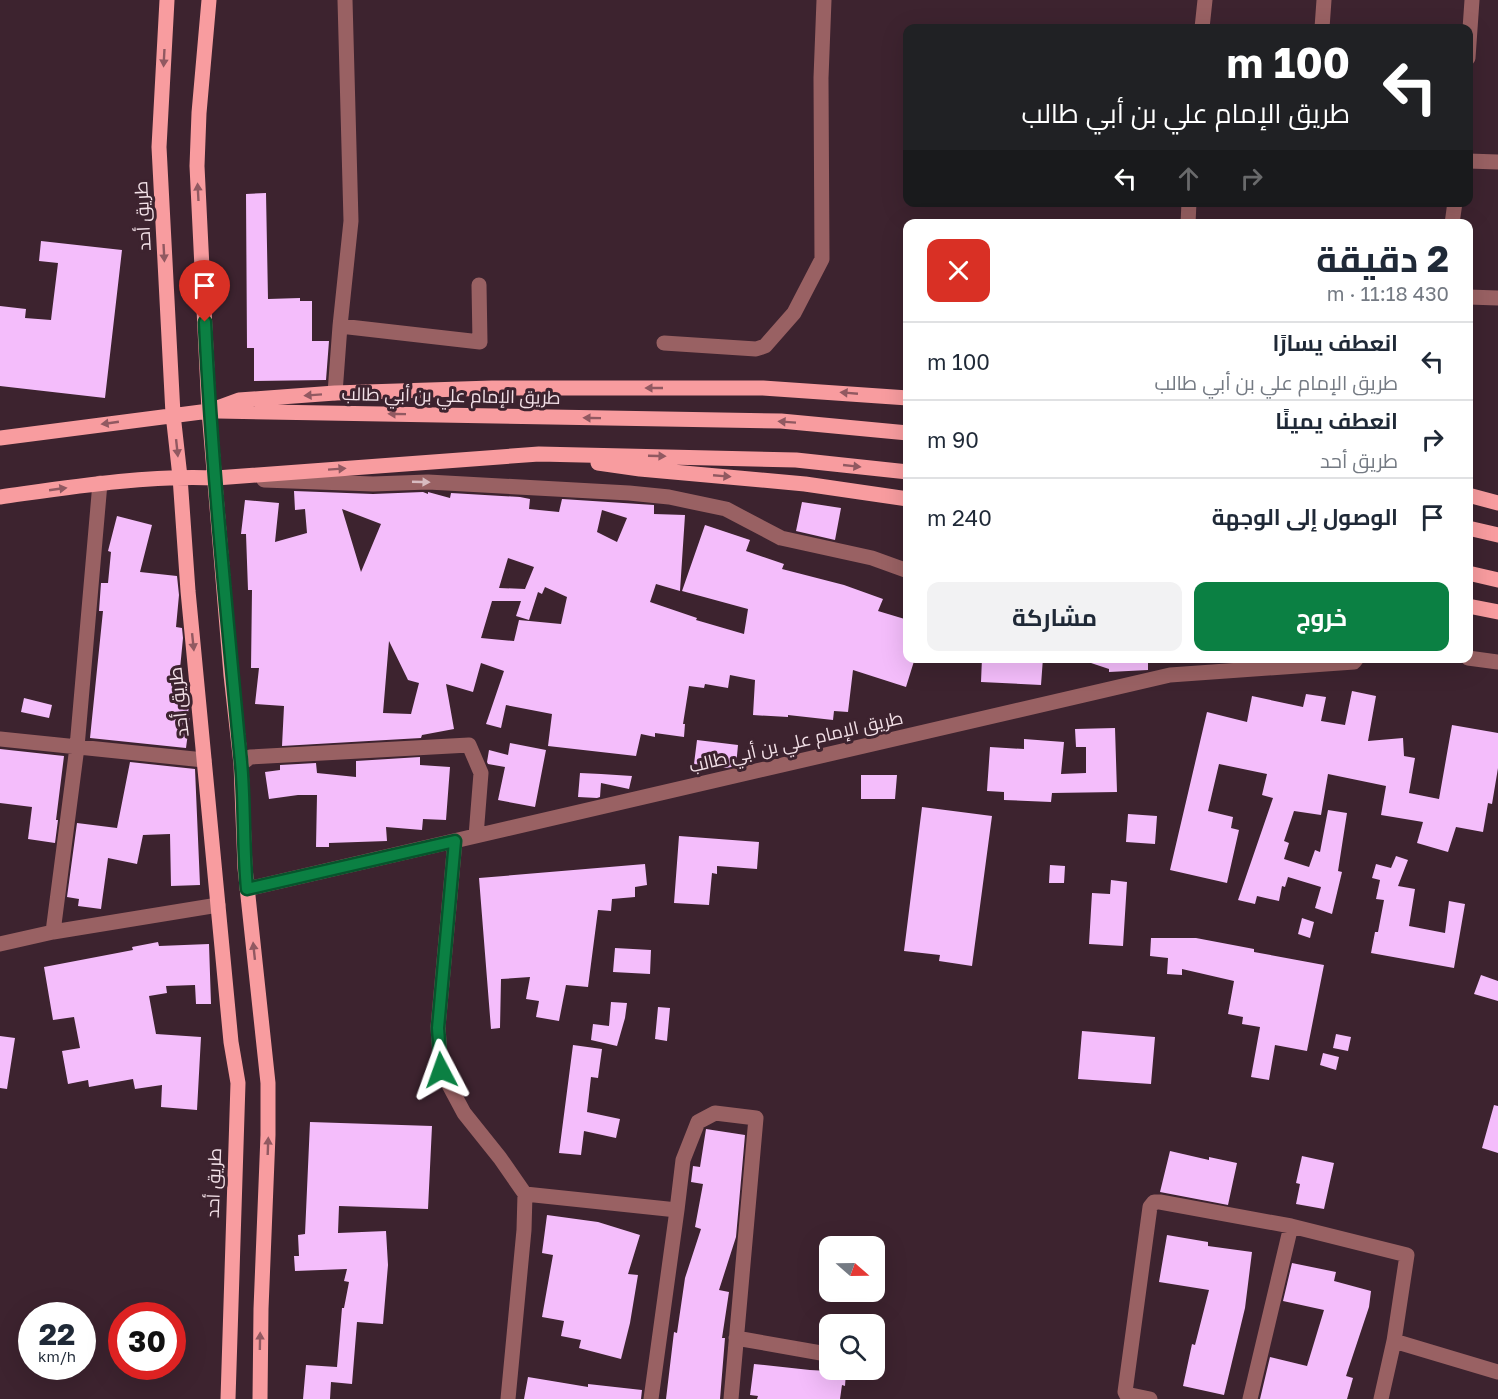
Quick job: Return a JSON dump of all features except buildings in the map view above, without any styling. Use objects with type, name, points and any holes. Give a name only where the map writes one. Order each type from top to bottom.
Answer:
[{"type":"main road","name":"طريق أحد","points":[[167,0],[159,147],[173,414],[231,1042],[238,1083],[228,1399]]},
{"type":"main road","points":[[209,0],[199,113],[197,166],[209,411],[231,675],[241,764],[247,889],[268,1083],[260,1399]]},
{"type":"main road","points":[[0,438],[209,411],[239,400],[336,393],[492,388],[763,387],[903,398]]},
{"type":"main road","name":"طريق الإمام علي بن أبي طالب","points":[[209,411],[781,421],[903,433]]},
{"type":"main road","points":[[539,454],[640,469],[805,484],[903,498]]},
{"type":"main road","points":[[0,497],[100,483],[180,477],[216,478],[539,454],[796,459],[903,471]]},
{"type":"main road","points":[[1473,496],[1498,503]]},
{"type":"main road","points":[[1473,529],[1498,535]]},
{"type":"main road","points":[[1473,574],[1498,580]]},
{"type":"main road","points":[[1473,607],[1498,612]]},
{"type":"street","points":[[336,393],[340,326],[351,221],[345,0]]},
{"type":"street","points":[[664,343],[756,349],[765,346],[794,313],[822,259],[821,78],[824,0]]},
{"type":"street","points":[[1202,24],[1205,0]]},
{"type":"street","points":[[1322,24],[1324,0]]},
{"type":"street","points":[[1470,24],[1472,0]]},
{"type":"street","points":[[1473,161],[1498,162]]},
{"type":"street","points":[[340,326],[480,342],[479,285]]},
{"type":"street","points":[[1473,297],[1498,298]]},
{"type":"street","points":[[216,478],[373,484],[416,482],[669,497],[726,509],[781,538],[872,558],[903,569]]},
{"type":"street","points":[[53,932],[77,747],[100,483]]},
{"type":"street","points":[[1473,659],[1498,662]]},
{"type":"street","name":"طريق الإمام علي بن أبي طالب","points":[[247,889],[1170,675],[1340,663]]},
{"type":"street","points":[[0,739],[204,760]]},
{"type":"street","points":[[241,764],[250,757],[469,745],[481,773],[476,836]]},
{"type":"street","points":[[455,841],[438,1028],[441,1070],[464,1113],[525,1194],[524,1230],[508,1399]]},
{"type":"street","points":[[0,944],[53,932],[218,904]]},
{"type":"street","points":[[651,1399],[683,1160],[698,1122],[715,1113],[756,1118],[731,1399]]},
{"type":"street","points":[[525,1194],[677,1210]]},
{"type":"street","points":[[1150,1399],[1125,1392],[1152,1204],[1160,1202],[1291,1226],[1407,1255],[1394,1341],[1381,1399]]},
{"type":"street","points":[[1250,1399],[1291,1226]]},
{"type":"street","points":[[736,1338],[819,1353]]},
{"type":"street","points":[[1394,1341],[1498,1372]]},
{"type":"route","points":[[205,322],[209,411],[231,675],[241,764],[247,889],[455,841],[438,1028],[441,1070]]}]
